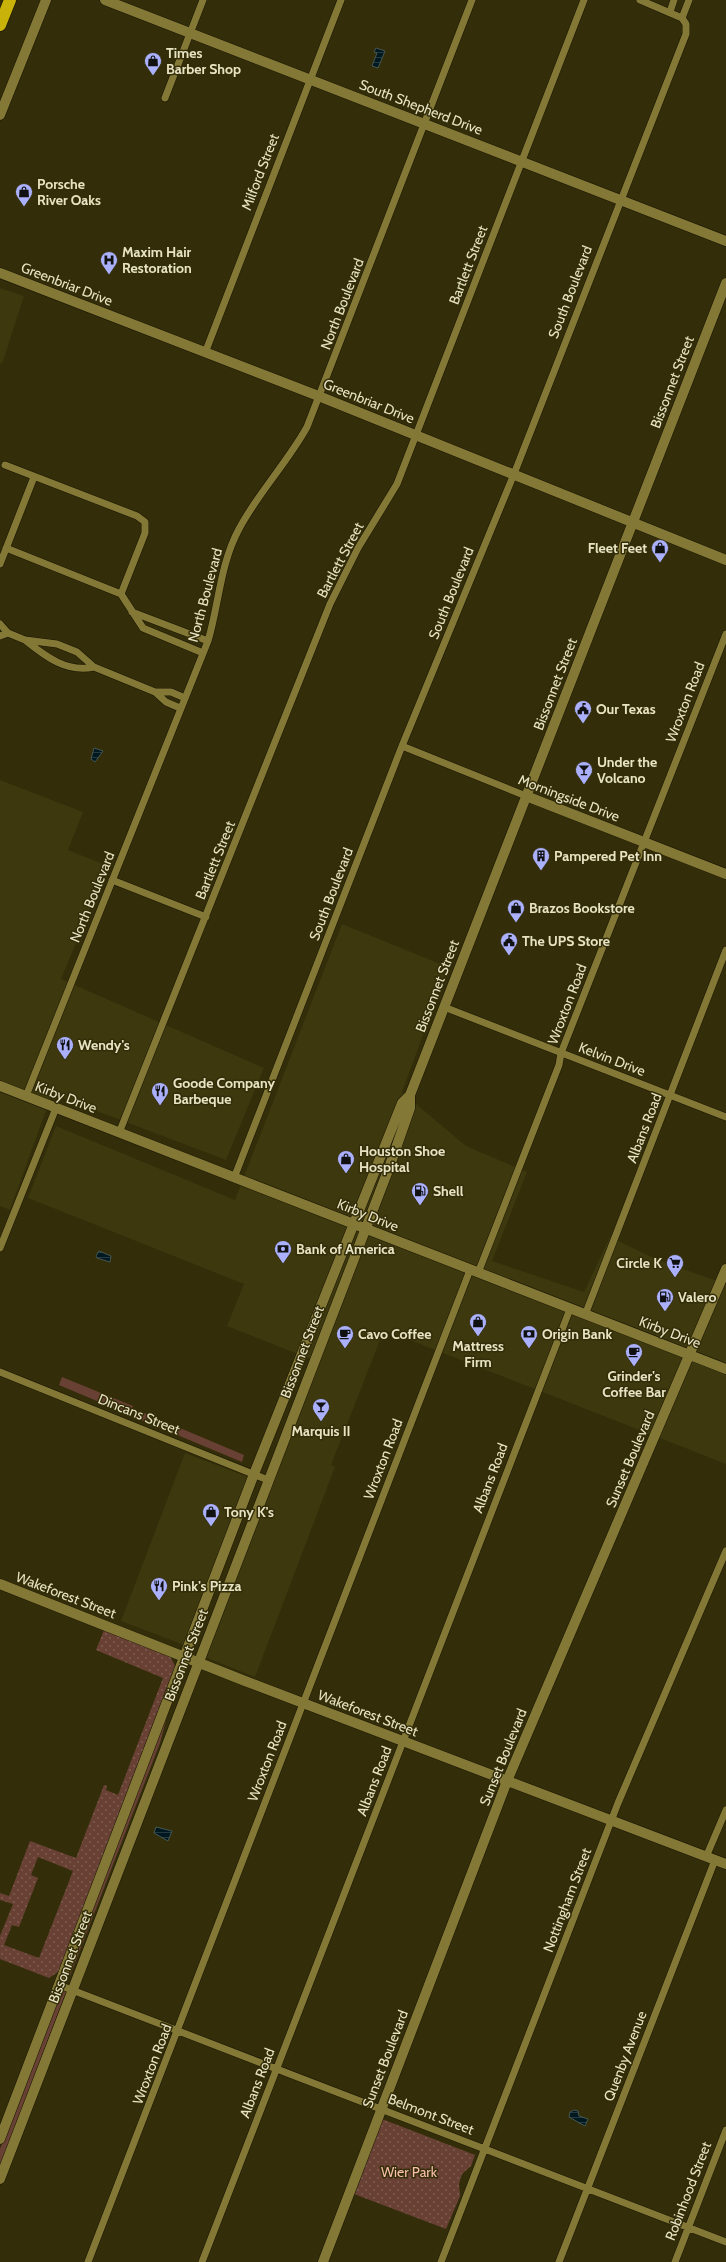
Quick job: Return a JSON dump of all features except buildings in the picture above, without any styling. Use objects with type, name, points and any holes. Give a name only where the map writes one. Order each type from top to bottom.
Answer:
[{"type":"highway","points":[[0,25],[9,3]]},
{"type":"main road","points":[[0,116],[46,0]]},
{"type":"main road","name":"South Shepherd Drive","points":[[105,0],[310,80],[424,122],[726,242]]},
{"type":"main road","name":"Greenbriar Drive","points":[[0,273],[321,397],[726,560]]},
{"type":"main road","name":"Bissonnet Street","points":[[0,2179],[365,1228],[410,1108],[410,1095],[726,283]]},
{"type":"main road","name":"Morningside Drive","points":[[526,796],[726,874]]},
{"type":"main road","name":"Kirby Drive","points":[[0,1086],[726,1369]]},
{"type":"main road","name":"Bissonnet Street","points":[[0,2139],[183,1656],[298,1360],[402,1102],[410,1095]]},
{"type":"main road","name":"Sunset Boulevard","points":[[322,2262],[507,1781],[726,1269]]},
{"type":"main road","points":[[298,1360],[312,1365]]},
{"type":"main road","name":"Wakeforest Street","points":[[0,1584],[303,1703],[726,1864]]},
{"type":"street","points":[[165,98],[203,0]]},
{"type":"street","name":"Milford Street","points":[[205,353],[341,0]]},
{"type":"street","name":"North Boulevard","points":[[26,1096],[208,641],[215,619],[222,576],[239,530],[252,507],[298,445],[321,397],[424,122],[472,0]]},
{"type":"street","name":"Bartlett Street","points":[[119,1133],[330,604],[358,548],[397,484],[417,436],[584,0]]},
{"type":"street","points":[[640,0],[682,18],[689,0]]},
{"type":"street","points":[[670,12],[674,0]]},
{"type":"street","name":"South Boulevard","points":[[234,1178],[402,746],[514,474],[620,199],[686,34],[686,24],[682,18]]},
{"type":"street","points":[[5,465],[137,516],[145,522],[145,533],[121,594]]},
{"type":"street","points":[[0,564],[34,477]]},
{"type":"street","points":[[6,548],[121,594],[143,628],[203,652]]},
{"type":"street","points":[[132,612],[208,641]]},
{"type":"street","points":[[0,624],[8,633],[25,640],[57,644],[77,652],[94,667],[156,692],[171,692],[185,698]]},
{"type":"street","points":[[166,638],[171,626]]},
{"type":"street","points":[[0,636],[8,633]]},
{"type":"street","name":"Wroxton Road","points":[[88,2262],[303,1703],[474,1271],[559,1065],[561,1053],[726,634]]},
{"type":"street","points":[[25,640],[48,658],[72,668],[94,667]]},
{"type":"street","points":[[156,692],[166,702],[180,708]]},
{"type":"street","name":"Morningside Drive","points":[[402,746],[526,796]]},
{"type":"street","points":[[112,880],[206,917]]},
{"type":"street","name":"Albans Road","points":[[585,1315],[671,1096],[726,950]]},
{"type":"street","name":"Kelvin Drive","points":[[444,1007],[726,1117]]},
{"type":"street","points":[[0,1248],[56,1108]]},
{"type":"street","name":"Albans Road","points":[[202,2262],[570,1309]]},
{"type":"street","name":"Dincans Street","points":[[0,1372],[268,1480]]},
{"type":"street","name":"Nottingham Street","points":[[441,2262],[611,1820],[726,1551]]},
{"type":"street","name":"Quenby Avenue","points":[[559,2262],[710,1858],[726,1810]]},
{"type":"street","name":"Belmont Street","points":[[59,1984],[726,2242]]},
{"type":"street","name":"Robinhood Street","points":[[675,2262],[726,2130]]},
{"type":"shaded area","points":[[0,288],[24,296],[2,364],[0,363]]},
{"type":"shaded area","points":[[0,780],[83,812],[68,850],[108,866],[61,979],[264,1068],[226,1160],[52,1094],[10,1210],[0,1206]]},
{"type":"shaded area","points":[[342,924],[448,967],[402,1092],[466,1146],[527,1172],[492,1261],[584,1292],[610,1237],[660,1261],[726,1284],[726,1464],[384,1330],[331,1465],[335,1467],[255,1677],[205,1657],[318,1362],[227,1326],[244,1284],[28,1198],[56,1126],[235,1200]]},
{"type":"shaded area","points":[[185,1453],[248,1477],[184,1645],[121,1621]]},
{"type":"green space","points":[[62,1377],[133,1406],[130,1415],[59,1385]]},
{"type":"green space","points":[[142,1412],[244,1455],[242,1462],[139,1419]]},
{"type":"green space","points":[[104,1630],[170,1656],[175,1666],[61,1966],[58,1972],[49,1978],[0,1959],[0,1936],[13,1904],[0,1900],[0,1893],[9,1896],[30,1841],[76,1858],[104,1785],[107,1786],[106,1790],[118,1795],[163,1678],[96,1650]],"holes":[[[38,1857],[73,1871],[39,1958],[4,1945],[12,1925],[19,1927],[38,1878],[31,1875]]]},
{"type":"green space","points":[[169,1709],[160,1743],[70,1976],[68,1973]]},
{"type":"green space","points":[[64,1990],[66,1992],[0,2166],[0,2149],[61,1991]]},
{"type":"green space","name":"Wier Park","points":[[382,2119],[475,2155],[471,2166],[462,2174],[459,2184],[460,2196],[446,2229],[354,2194]]},
{"type":"water","points":[[376,48],[385,51],[378,68],[372,66],[377,53],[374,52]]},
{"type":"water","points":[[94,748],[103,751],[95,762],[91,759]]},
{"type":"water","points":[[99,1251],[111,1256],[110,1262],[97,1258],[96,1256]]},
{"type":"water","points":[[156,1827],[172,1831],[168,1841],[154,1833]]},
{"type":"water","points":[[574,2110],[578,2111],[579,2116],[588,2119],[585,2126],[569,2117],[570,2112]]},
{"type":"place","name":"Times Barber Shop","points":[[153,76]]},
{"type":"place","name":"Porsche River Oaks","points":[[24,207]]},
{"type":"place","name":"Maxim Hair Restoration","points":[[109,275]]},
{"type":"place","name":"Fleet Feet","points":[[660,563]]},
{"type":"place","name":"Our Texas","points":[[583,724]]},
{"type":"place","name":"Under the Volcano","points":[[584,785]]},
{"type":"place","name":"Pampered Pet Inn","points":[[541,871]]},
{"type":"place","name":"Brazos Bookstore","points":[[516,923]]},
{"type":"place","name":"The UPS Store","points":[[509,956]]},
{"type":"place","name":"Wendy's","points":[[65,1060]]},
{"type":"place","name":"Goode Company Barbeque","points":[[160,1106]]},
{"type":"place","name":"Houston Shoe Hospital","points":[[346,1174]]},
{"type":"place","name":"Shell","points":[[420,1206]]},
{"type":"place","name":"Bank of America","points":[[283,1264]]},
{"type":"place","name":"Circle K","points":[[675,1278]]},
{"type":"place","name":"Valero","points":[[665,1312]]},
{"type":"place","name":"Mattress Firm","points":[[478,1337]]},
{"type":"place","name":"Cavo Coffee","points":[[345,1349]]},
{"type":"place","name":"Origin Bank","points":[[529,1349]]},
{"type":"place","name":"Grinder's Coffee Bar","points":[[634,1367]]},
{"type":"place","name":"Marquis II","points":[[321,1422]]},
{"type":"place","name":"Tony K's","points":[[211,1527]]},
{"type":"place","name":"Pink's Pizza","points":[[159,1601]]}]
